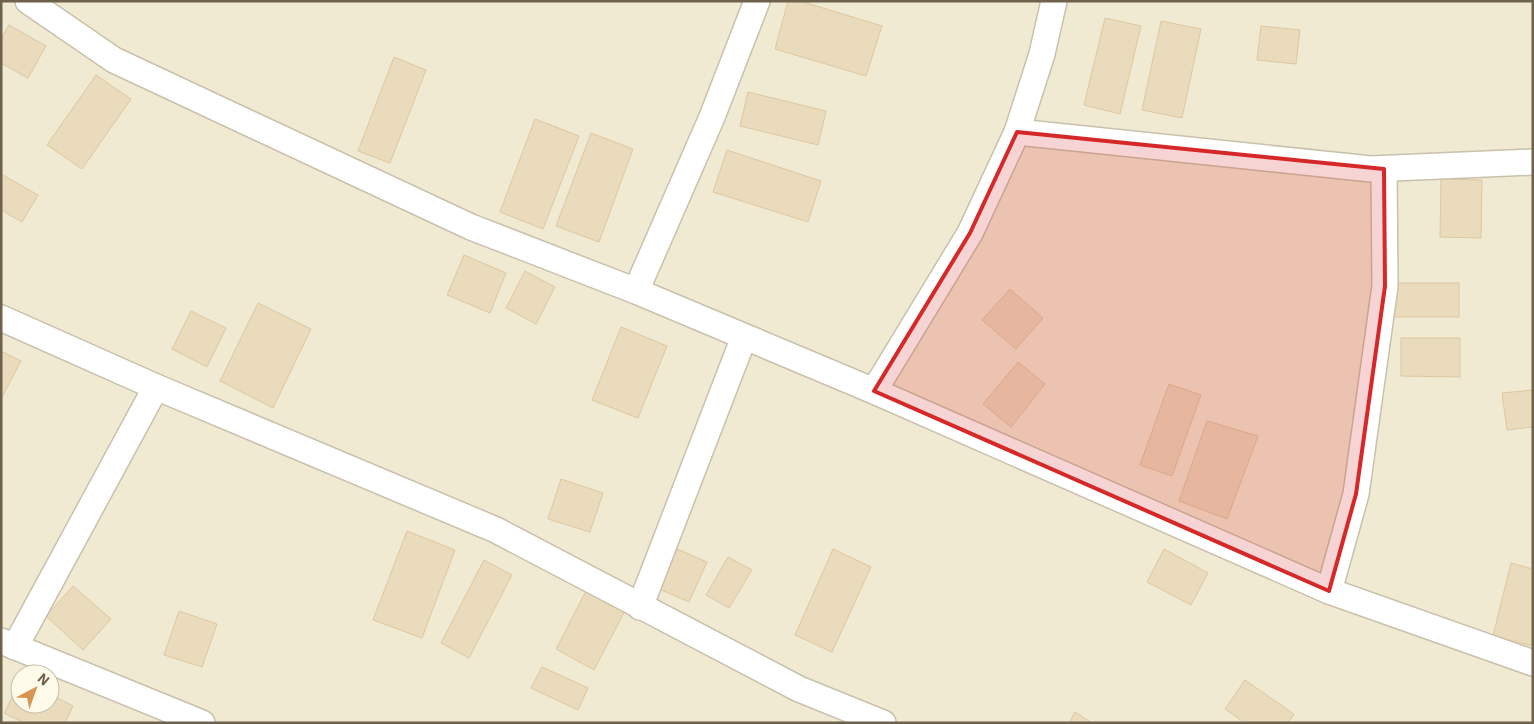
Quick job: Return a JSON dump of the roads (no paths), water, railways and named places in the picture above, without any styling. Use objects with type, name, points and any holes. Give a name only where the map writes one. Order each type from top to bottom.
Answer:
[{"type":"street","points":[[28,1],[114,60],[471,227],[636,291],[874,391],[1329,591],[1533,663]]},
{"type":"street","points":[[636,291],[712,117],[757,1]]},
{"type":"street","points":[[874,391],[970,233],[1017,132],[1042,54],[1054,1]]},
{"type":"street","points":[[1017,132],[1371,169],[1533,162]]},
{"type":"street","points":[[1329,591],[1356,494],[1385,286],[1384,169]]},
{"type":"street","points":[[1,318],[156,387],[496,530],[800,689],[883,723]]},
{"type":"street","points":[[640,607],[744,337]]},
{"type":"street","points":[[156,387],[8,644],[202,723]]}]
